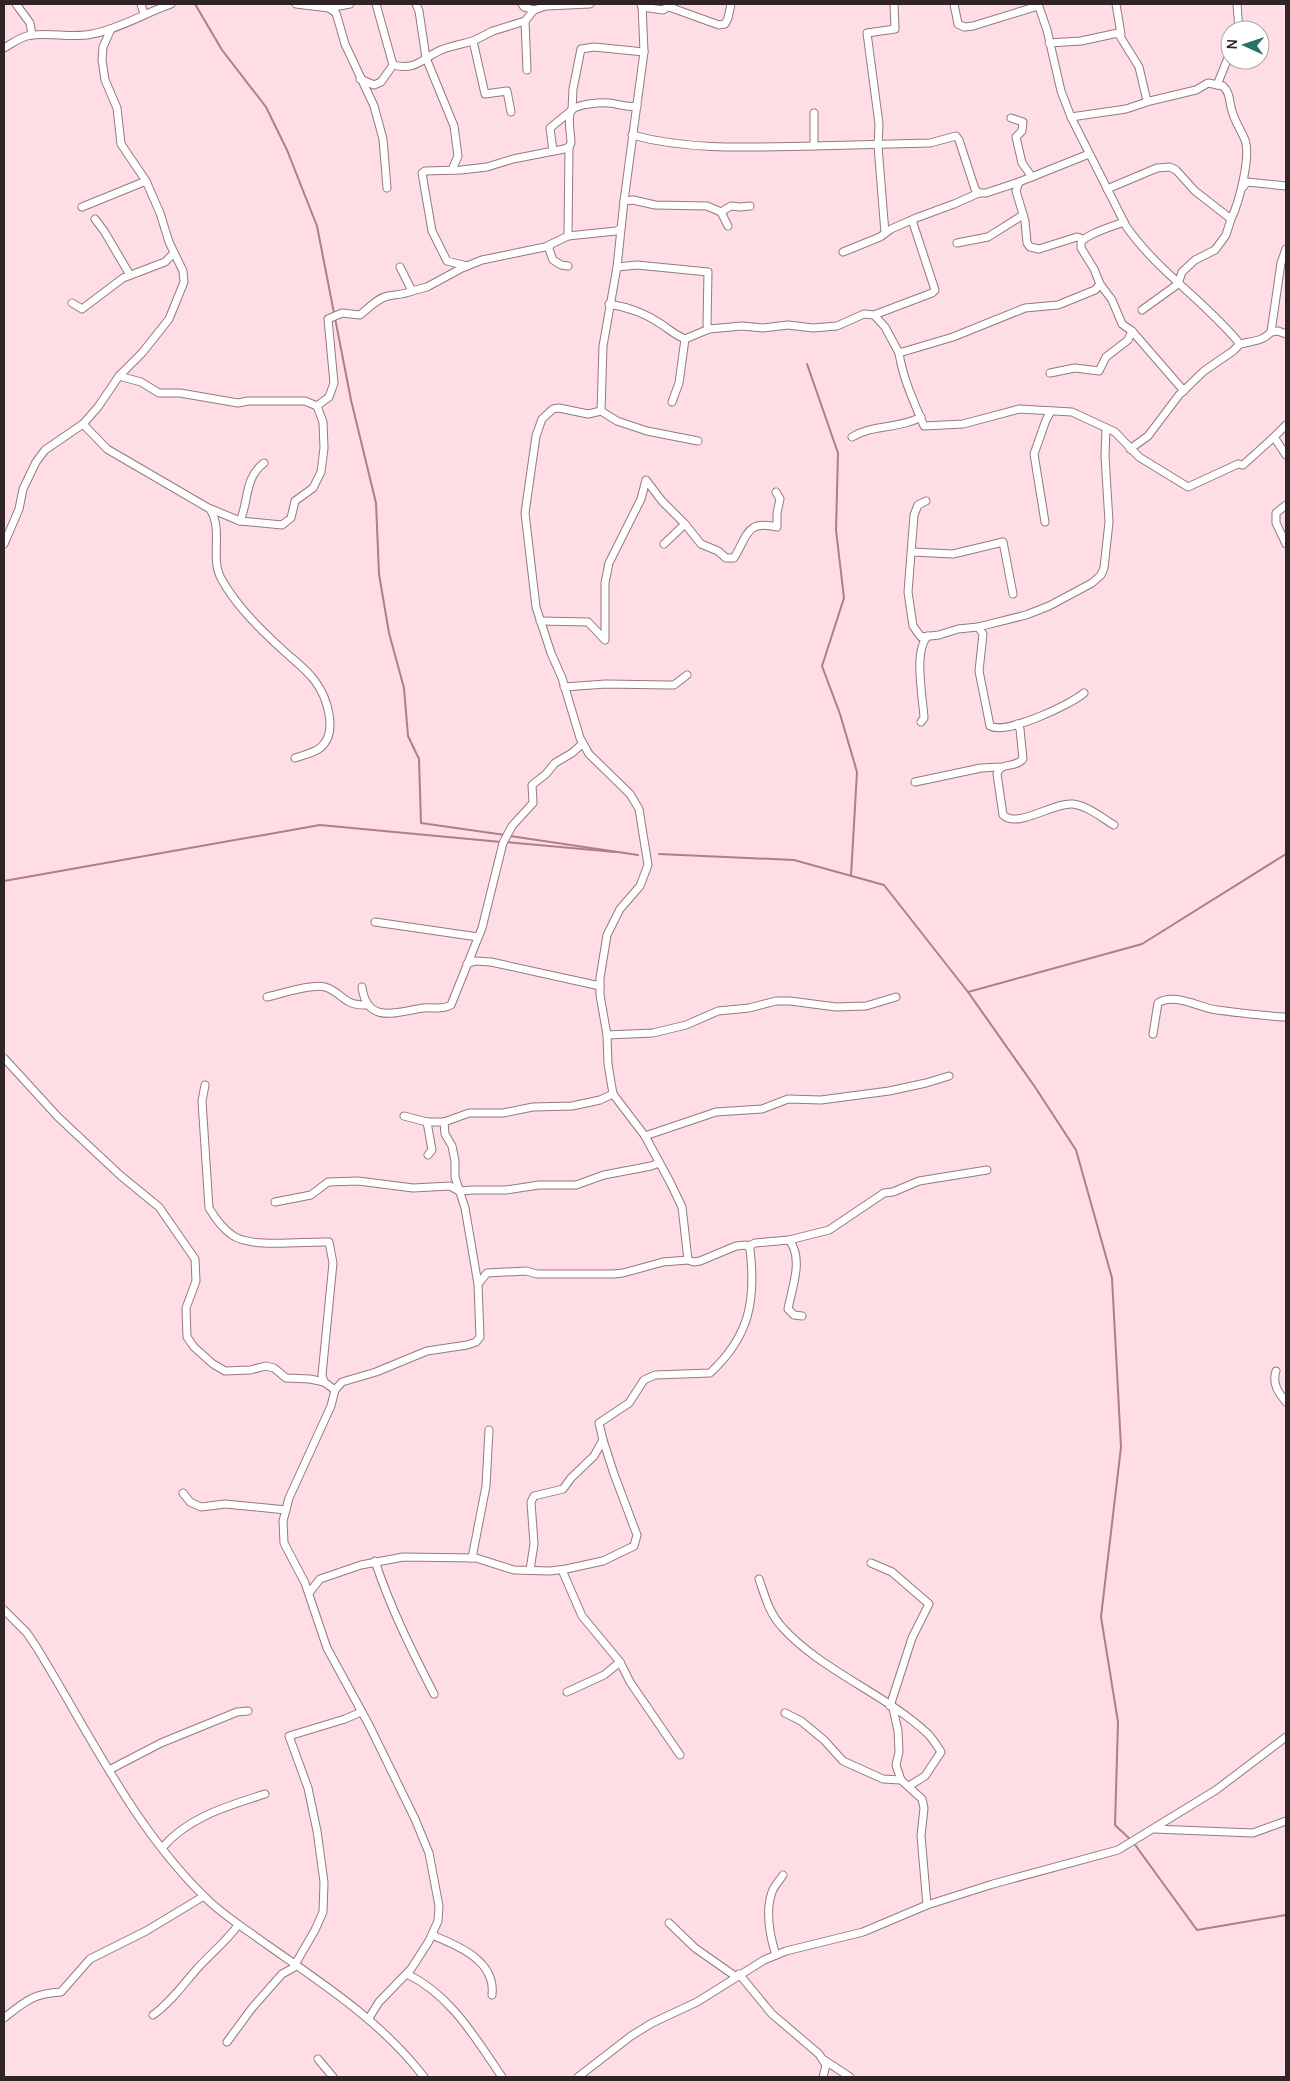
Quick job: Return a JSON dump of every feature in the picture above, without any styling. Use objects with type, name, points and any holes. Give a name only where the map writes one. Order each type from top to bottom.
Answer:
[{"type":"street","points":[[16,4],[30,23],[32,35]]},
{"type":"street","points":[[141,4],[144,14]]},
{"type":"street","points":[[4,48],[18,39],[32,35],[75,36],[111,29],[171,4]]},
{"type":"street","points":[[296,4],[329,8],[345,4]]},
{"type":"street","points":[[376,4],[393,65]]},
{"type":"street","points":[[416,4],[419,11],[426,58],[454,126],[458,156],[452,170]]},
{"type":"street","points":[[522,4],[524,8],[534,10],[546,6],[590,4]]},
{"type":"street","points":[[601,412],[603,346],[617,267],[620,229],[644,52],[641,5],[657,9],[671,6],[719,25],[725,24],[731,4]]},
{"type":"street","points":[[885,233],[878,146],[879,124],[867,33],[895,29],[894,4]]},
{"type":"street","points":[[954,4],[958,24],[964,27],[973,26],[1038,5],[1050,43],[1061,91],[1071,117],[1124,222],[1135,239],[1240,344]]},
{"type":"street","points":[[1116,4],[1120,34],[1139,67],[1147,102]]},
{"type":"street","points":[[1237,4],[1238,20]]},
{"type":"street","points":[[329,8],[336,14],[345,44],[374,106],[383,139],[387,188]]},
{"type":"street","points":[[393,65],[401,67],[418,65],[426,58],[443,49],[473,42],[493,31],[525,22],[534,10]]},
{"type":"street","points":[[525,22],[527,70]]},
{"type":"street","points":[[4,544],[19,509],[23,489],[36,462],[45,450],[83,424],[102,402],[119,376],[142,353],[169,319],[184,282],[183,271],[174,253],[160,212],[146,181],[122,144],[117,108],[105,80],[102,60],[103,47],[111,29]]},
{"type":"street","points":[[1050,43],[1081,41],[1115,33],[1120,34]]},
{"type":"street","points":[[473,42],[484,94],[507,91],[511,112]]},
{"type":"street","points":[[568,236],[569,147],[573,89],[580,49],[594,47],[644,52]]},
{"type":"street","points":[[360,79],[374,85],[381,82],[393,65]]},
{"type":"street","points":[[1217,85],[1223,70]]},
{"type":"street","points":[[1071,117],[1126,109],[1187,92],[1208,83],[1224,86],[1230,97],[1233,116],[1239,132],[1244,138],[1246,156],[1243,186],[1226,235],[1220,244],[1203,257],[1194,260],[1182,272],[1178,284],[1142,310]]},
{"type":"street","points":[[554,151],[550,128],[577,106],[610,103],[626,108],[637,106]]},
{"type":"street","points":[[814,114],[814,146]]},
{"type":"street","points":[[1010,118],[1023,122],[1022,131],[1016,137],[1022,163],[1032,178]]},
{"type":"street","points":[[632,135],[675,144],[732,148],[859,144],[878,146],[930,143],[956,136],[975,189],[979,192]]},
{"type":"street","points":[[467,266],[450,263],[444,256],[432,231],[422,173],[425,171],[486,167],[513,158],[569,147]]},
{"type":"street","points":[[843,252],[979,192],[986,193],[1032,178],[1089,154]]},
{"type":"street","points":[[1107,189],[1157,168],[1170,168],[1176,170],[1195,191],[1231,219]]},
{"type":"street","points":[[82,207],[146,181]]},
{"type":"street","points":[[1020,182],[1016,191],[1023,215],[1027,243],[1034,250],[1077,237],[1083,238],[1124,222]]},
{"type":"street","points":[[1243,186],[1247,182],[1286,186]]},
{"type":"street","points":[[624,201],[632,200],[654,205],[707,206],[721,212],[728,226]]},
{"type":"street","points":[[721,212],[731,206],[750,206]]},
{"type":"street","points":[[957,243],[988,237],[1023,215]]},
{"type":"street","points":[[95,219],[130,275]]},
{"type":"street","points":[[609,304],[627,307],[653,319],[673,334],[685,339],[709,329],[742,326],[763,328],[788,325],[821,328],[841,325],[849,319],[864,314],[874,315],[932,293],[935,290],[912,220]]},
{"type":"street","points":[[317,406],[329,396],[334,383],[328,319],[342,313],[360,315],[374,303],[387,296],[402,296],[426,287],[482,260],[550,245],[568,236],[620,229]]},
{"type":"street","points":[[1083,238],[1081,248],[1100,284],[1112,300],[1122,324],[1132,331],[1184,391]]},
{"type":"street","points":[[550,245],[549,249],[553,260],[561,265],[568,266]]},
{"type":"street","points":[[1130,449],[1148,436],[1184,391],[1204,371],[1233,352],[1240,344],[1257,341],[1267,336],[1270,332],[1286,249]]},
{"type":"street","points":[[72,304],[82,309],[123,278],[165,262],[174,253]]},
{"type":"street","points":[[617,267],[637,265],[708,272],[707,325],[709,329]]},
{"type":"street","points":[[400,267],[412,291]]},
{"type":"street","points":[[899,353],[958,335],[1025,308],[1058,305],[1095,290],[1100,284]]},
{"type":"street","points":[[874,315],[885,327],[899,353],[902,370],[912,401],[924,426],[963,424],[1019,409],[1072,412],[1114,432],[1140,457],[1188,487],[1238,464],[1243,465],[1286,426]]},
{"type":"street","points":[[1050,373],[1075,368],[1098,371],[1106,357],[1128,340],[1132,331]]},
{"type":"street","points":[[1270,332],[1278,331],[1286,334]]},
{"type":"street","points":[[672,402],[679,384],[685,339]]},
{"type":"street","points":[[119,376],[141,382],[159,393],[180,393],[233,403],[305,402],[317,406]]},
{"type":"street","points":[[83,424],[106,449],[210,509],[240,521],[282,526],[290,518],[296,501],[313,488],[321,472],[324,448],[322,422],[317,406]]},
{"type":"street","points":[[688,1260],[682,1206],[645,1136],[613,1094],[608,1064],[607,1035],[600,986],[607,935],[620,909],[640,886],[646,874],[648,857],[636,801],[589,754],[582,744],[540,621],[533,585],[525,513],[536,436],[542,418],[552,409],[559,408],[588,414],[601,412],[617,421],[647,431],[698,441]]},
{"type":"street","points":[[1045,522],[1034,454],[1051,411]]},
{"type":"street","points":[[852,437],[869,429],[898,426],[921,417]]},
{"type":"street","points":[[926,501],[918,505],[914,515],[912,552],[908,569],[908,592],[913,626],[918,635],[928,636],[958,629],[978,627],[1013,619],[1049,606],[1092,582],[1100,575],[1104,568],[1108,537],[1105,456],[1106,428]]},
{"type":"street","points":[[1274,437],[1286,455]]},
{"type":"street","points":[[240,521],[250,480],[259,466],[264,463]]},
{"type":"street","points":[[540,621],[588,622],[605,640],[605,583],[609,563],[641,499],[646,480],[662,502],[685,524],[701,544],[718,551],[726,558],[734,558],[751,528],[761,524],[777,527],[780,499],[776,492]]},
{"type":"street","points":[[1286,505],[1276,513],[1276,524],[1286,544]]},
{"type":"street","points":[[210,509],[218,530],[216,551],[222,580],[247,614],[316,682],[331,720],[330,734],[320,748],[295,758]]},
{"type":"street","points":[[664,544],[685,524]]},
{"type":"street","points":[[912,552],[953,554],[1003,542],[1013,594]]},
{"type":"street","points":[[978,627],[982,634],[979,671],[990,726],[997,728],[1017,724],[1063,706],[1084,693]]},
{"type":"street","points":[[921,722],[924,718],[920,676],[921,651],[923,641],[928,636]]},
{"type":"street","points":[[564,687],[606,684],[670,685],[687,675]]},
{"type":"street","points":[[915,782],[981,768],[1018,764],[1023,759],[1020,729],[1017,724]]},
{"type":"street","points":[[362,988],[363,996],[368,1005],[374,1010],[393,1014],[424,1008],[446,1008],[453,1002],[492,895],[504,841],[512,826],[532,803],[532,785],[534,781],[546,774],[555,763],[572,753],[582,744]]},
{"type":"street","points":[[1000,767],[997,774],[999,797],[1002,815],[1008,819],[1030,816],[1057,806],[1070,804],[1089,810],[1114,825]]},
{"type":"street","points":[[376,922],[478,937]]},
{"type":"street","points":[[467,964],[475,961],[491,962],[600,986]]},
{"type":"street","points":[[267,997],[319,986],[329,989],[350,1003],[368,1005]]},
{"type":"street","points":[[607,1035],[653,1033],[686,1025],[718,1012],[749,1008],[776,1001],[836,1007],[866,1006],[896,997]]},
{"type":"street","points":[[1153,1034],[1158,1003],[1163,1000],[1187,1001],[1215,1010],[1286,1017]]},
{"type":"street","points":[[4,1058],[58,1117],[121,1176],[159,1207],[195,1258],[196,1281],[186,1308],[187,1337],[194,1347],[213,1364],[225,1371],[250,1370],[266,1366],[274,1368],[286,1378],[310,1379],[324,1382],[335,1390]]},
{"type":"street","points":[[645,1136],[716,1112],[762,1109],[788,1098],[821,1100],[889,1091],[949,1076]]},
{"type":"street","points":[[205,1085],[202,1101],[209,1208],[216,1220],[232,1236],[246,1240],[266,1242],[329,1242],[333,1263],[322,1364],[324,1382]]},
{"type":"street","points":[[404,1116],[426,1122],[444,1122],[469,1113],[503,1113],[533,1107],[572,1106],[600,1100],[613,1094]]},
{"type":"street","points":[[426,1122],[432,1150],[428,1155]]},
{"type":"street","points":[[369,2018],[379,2002],[407,1974],[432,1935],[438,1921],[439,1906],[429,1853],[415,1819],[327,1648],[305,1583],[284,1543],[284,1521],[289,1498],[331,1406],[335,1390],[342,1382],[376,1372],[427,1350],[467,1345],[476,1342],[480,1337],[478,1284],[465,1208],[455,1177],[455,1161],[452,1146],[445,1134],[444,1122]]},
{"type":"street","points":[[275,1202],[311,1195],[328,1182],[358,1181],[413,1188],[450,1186],[459,1191],[506,1190],[551,1184],[576,1184],[594,1177],[659,1163]]},
{"type":"street","points":[[478,1284],[486,1273],[526,1271],[537,1274],[613,1274],[663,1262],[688,1260],[694,1262],[736,1246],[789,1240],[829,1230],[884,1193],[892,1192],[919,1181],[987,1170]]},
{"type":"street","points":[[789,1240],[796,1258],[795,1277],[788,1309],[794,1315],[802,1316]]},
{"type":"street","points":[[309,1593],[320,1579],[375,1561],[403,1557],[472,1558],[514,1570],[562,1570],[603,1561],[634,1546],[637,1535],[603,1440],[599,1423],[629,1402],[644,1380],[655,1375],[710,1373],[733,1346],[745,1328],[753,1293],[753,1273],[749,1246]]},
{"type":"street","points":[[1276,1371],[1275,1385],[1286,1402]]},
{"type":"street","points":[[472,1558],[486,1486],[490,1430]]},
{"type":"street","points":[[530,1570],[534,1544],[531,1502],[534,1496],[563,1490],[571,1478],[594,1456],[603,1440]]},
{"type":"street","points":[[183,1493],[190,1502],[201,1507],[225,1504],[286,1510]]},
{"type":"street","points":[[375,1561],[381,1580],[434,1694]]},
{"type":"street","points":[[871,1563],[892,1572],[929,1604],[912,1638],[892,1707],[898,1732],[899,1752],[896,1765],[901,1780]]},
{"type":"street","points":[[562,1570],[582,1616],[620,1662],[630,1682],[680,1755]]},
{"type":"street","points":[[758,1579],[766,1604],[782,1627],[814,1656],[892,1707],[929,1734],[942,1752],[925,1776],[909,1786]]},
{"type":"street","points":[[4,1610],[27,1633],[37,1648],[120,1787],[162,1848],[204,1896],[238,1925],[340,1995],[369,2018],[422,2077]]},
{"type":"street","points":[[567,1692],[604,1675],[620,1662]]},
{"type":"street","points":[[110,1770],[161,1743],[237,1712],[248,1710]]},
{"type":"street","points":[[227,2042],[252,2008],[282,1974],[293,1968],[323,1912],[324,1882],[322,1856],[308,1788],[289,1736],[361,1712]]},
{"type":"street","points":[[785,1713],[801,1721],[824,1740],[843,1761],[883,1779],[901,1780],[922,1799],[924,1808],[921,1836],[927,1905]]},
{"type":"street","points":[[578,2077],[631,2036],[652,2023],[696,2002],[737,1975],[776,1955],[862,1932],[927,1905],[993,1884],[1102,1856],[1118,1850],[1216,1790],[1286,1737]]},
{"type":"street","points":[[162,1848],[169,1839],[213,1812],[265,1794]]},
{"type":"street","points":[[1154,1829],[1253,1833],[1286,1821]]},
{"type":"street","points":[[776,1955],[771,1941],[769,1912],[772,1892],[783,1875]]},
{"type":"street","points":[[4,2018],[26,2001],[42,1993],[61,1992],[90,1960],[146,1931],[204,1896]]},
{"type":"street","points":[[669,1924],[695,1948],[737,1975],[781,2023],[824,2060],[850,2077]]},
{"type":"street","points":[[153,2015],[227,1941],[238,1925]]},
{"type":"street","points":[[432,1935],[483,1963],[489,1971],[494,1984],[492,1995]]},
{"type":"street","points":[[407,1974],[420,1980],[446,2001],[478,2040],[502,2077]]},
{"type":"street","points":[[318,2059],[333,2077]]},
{"type":"street","points":[[823,2077],[826,2070],[824,2060]]},
{"type":"waterway","points":[[195,4],[222,50],[266,107],[287,150],[317,226],[334,313]]},
{"type":"waterway","points":[[335,318],[351,400],[376,503],[379,574],[389,633],[404,688],[408,736],[419,759],[421,823],[505,835]]},
{"type":"waterway","points":[[807,364],[838,453],[836,530],[844,598],[822,666],[840,714],[857,772],[851,876]]},
{"type":"waterway","points":[[4,881],[320,825],[501,842]]},
{"type":"waterway","points":[[510,836],[638,855]]},
{"type":"waterway","points":[[505,842],[615,852]]},
{"type":"waterway","points":[[659,854],[794,860],[884,885],[968,992],[1035,1087],[1076,1150],[1112,1278],[1121,1447],[1101,1617],[1118,1722],[1115,1825],[1133,1842],[1197,1930],[1286,1915]]},
{"type":"waterway","points":[[968,992],[1142,944],[1286,854]]}]
